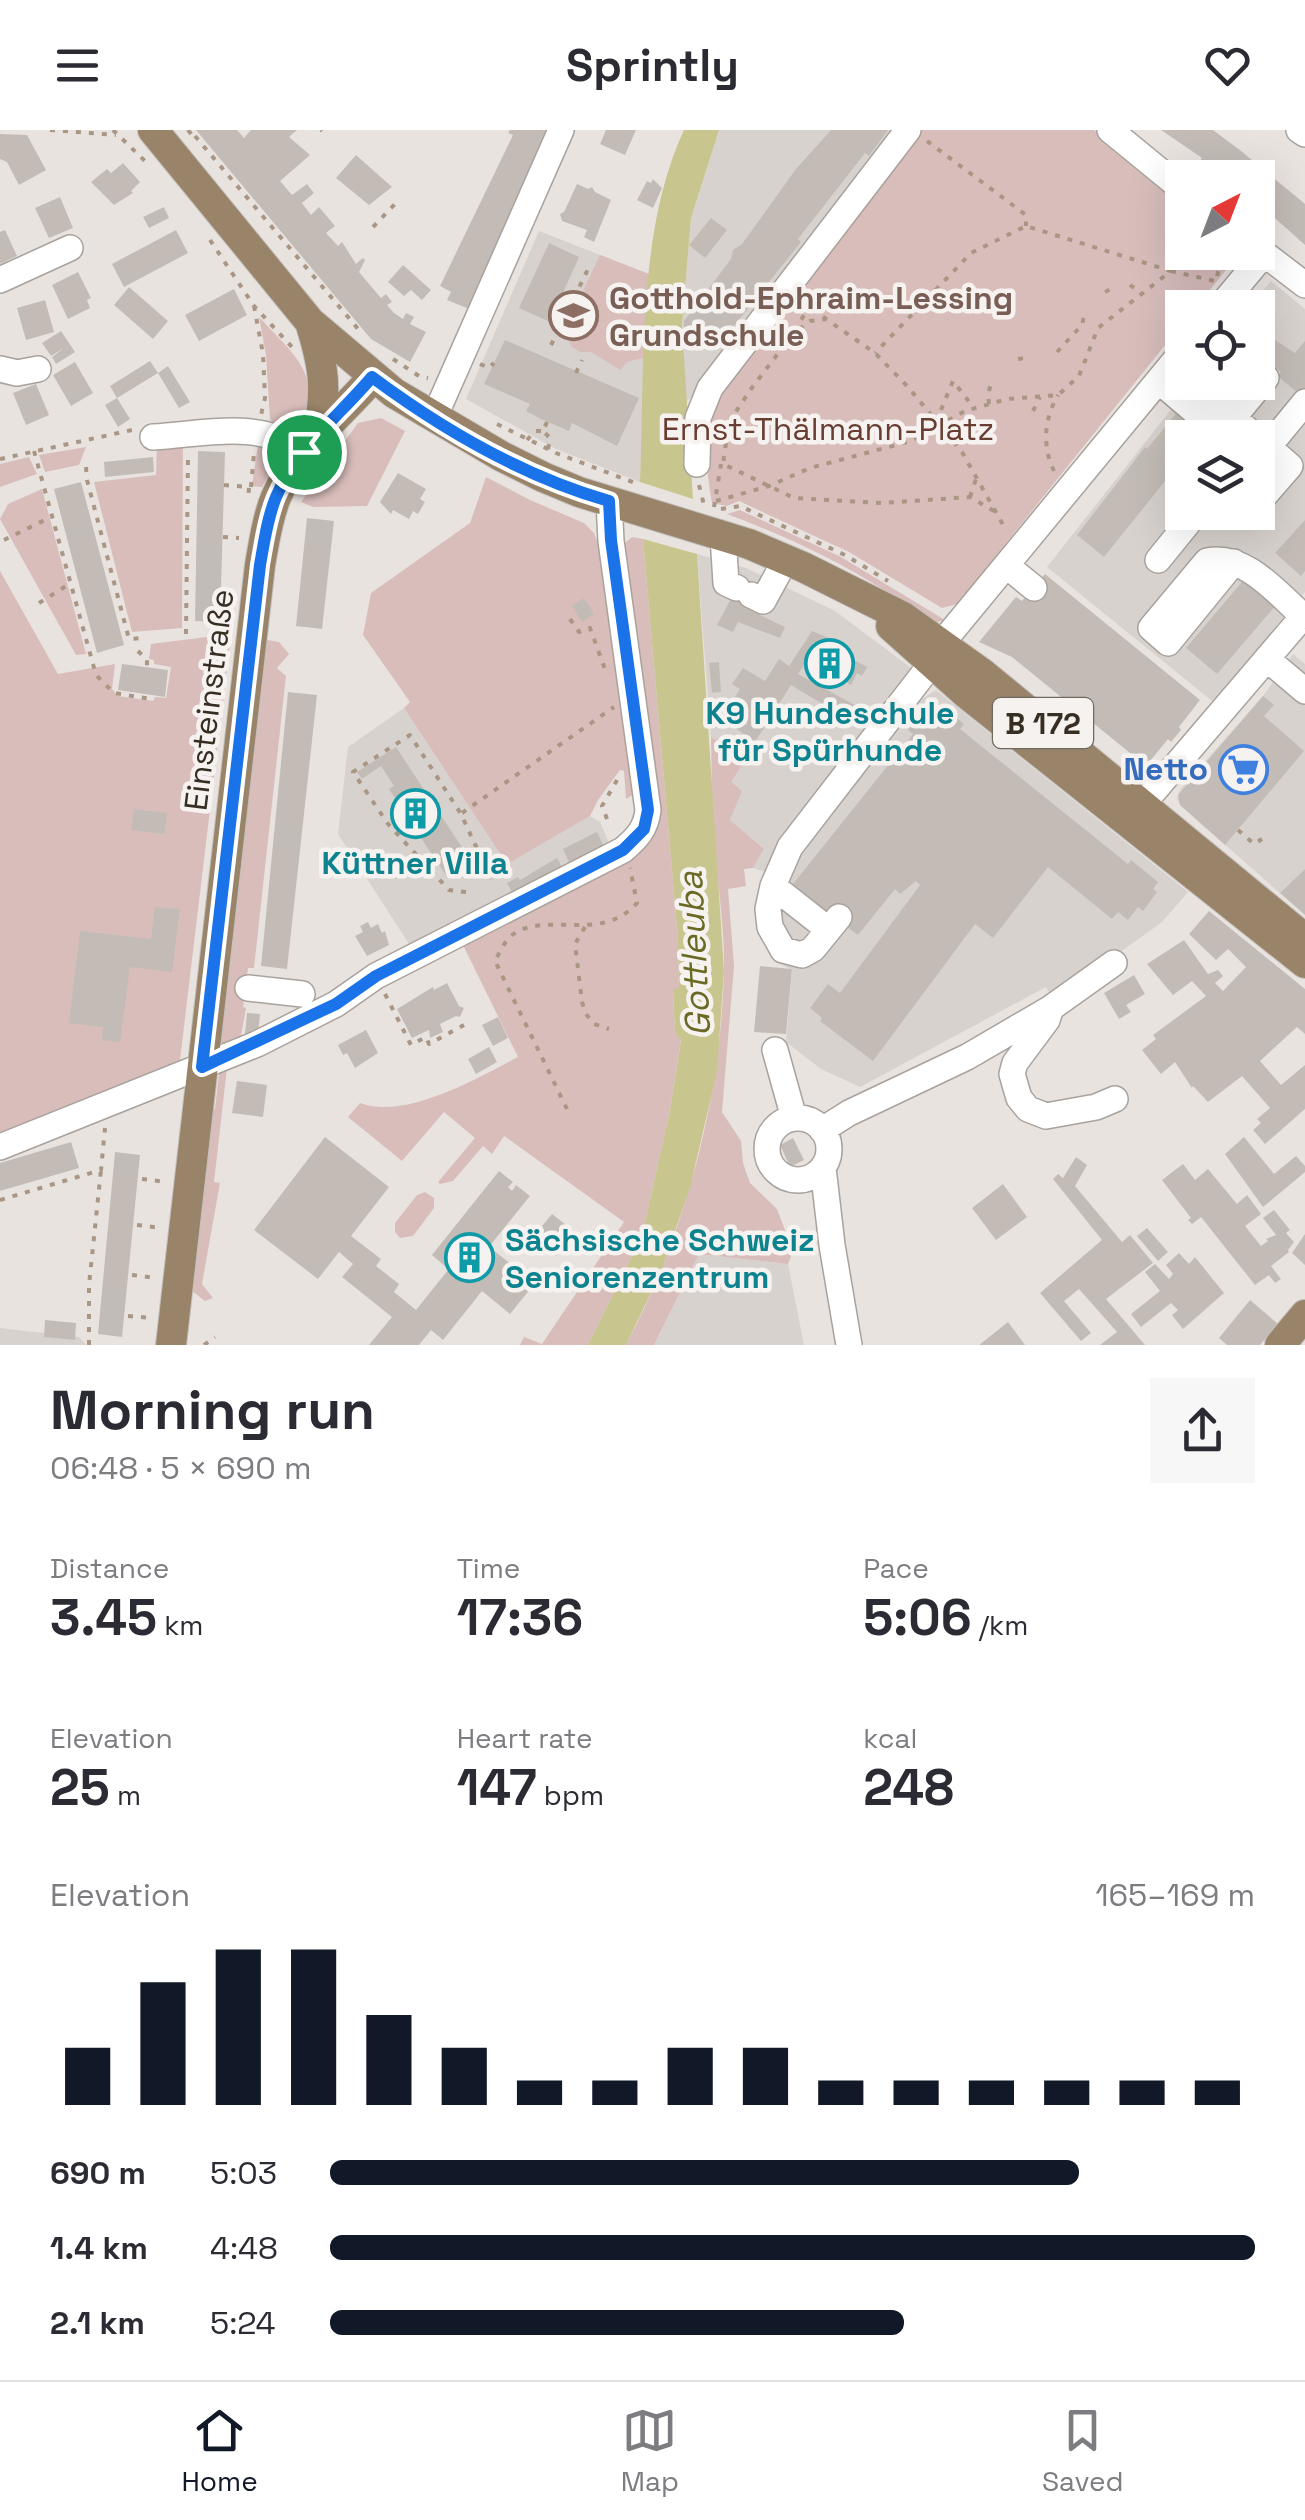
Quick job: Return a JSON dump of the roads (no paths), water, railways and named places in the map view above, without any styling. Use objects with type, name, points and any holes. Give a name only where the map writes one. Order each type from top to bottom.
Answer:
[{"type":"main road","name":"B 172","points":[[153,130],[310,322],[378,365],[434,418],[543,477],[609,501],[641,498],[707,522],[864,599],[938,653],[1135,814],[1305,964]]},
{"type":"main road","points":[[310,322],[326,390],[311,442]]},
{"type":"main road","name":"Einsteinstraße","points":[[164,1332],[202,1067],[260,565],[276,496],[311,442],[378,365]]},
{"type":"main road","name":"B 172","points":[[1135,814],[1305,939]]},
{"type":"main road","points":[[1280,1345],[1305,1315]]},
{"type":"street","points":[[434,418],[561,130]]},
{"type":"street","points":[[1110,130],[1165,175]]},
{"type":"street","points":[[698,473],[698,418],[710,388],[916,135]]},
{"type":"street","points":[[0,280],[70,248]]},
{"type":"street","points":[[1275,263],[1305,284]]},
{"type":"street","points":[[0,370],[17,373],[38,368]]},
{"type":"street","points":[[774,886],[830,920],[813,949],[802,955],[783,950],[770,927],[768,909],[774,886],[790,846],[1014,558],[1165,378]]},
{"type":"street","points":[[1204,400],[1223,420]]},
{"type":"street","points":[[1207,400],[1223,420]]},
{"type":"street","points":[[1275,429],[1305,402]]},
{"type":"street","points":[[152,437],[257,430],[291,442],[311,442]]},
{"type":"street","points":[[1275,453],[1290,466],[1275,483]]},
{"type":"street","points":[[0,1147],[202,1067],[336,1004],[376,976],[623,850],[644,829],[648,810],[609,501]]},
{"type":"street","points":[[707,522],[726,583],[744,592],[763,601],[786,560]]},
{"type":"street","points":[[1158,560],[1182,530]]},
{"type":"street","points":[[1014,558],[1034,588]]},
{"type":"street","points":[[1135,814],[1203,722],[1267,659],[1304,615],[1234,562]]},
{"type":"street","points":[[1267,659],[1305,691]]},
{"type":"street","points":[[822,1130],[966,1057],[1051,1008],[1114,963]]},
{"type":"street","points":[[248,988],[302,994]]},
{"type":"street","points":[[1051,1008],[1047,1020],[1015,1064],[1013,1086],[1018,1098],[1028,1109],[1046,1116],[1096,1108],[1115,1099]]},
{"type":"street","points":[[775,1050],[794,1118]]},
{"type":"street","points":[[823,1168],[816,1175],[796,1181],[777,1173],[770,1165],[766,1144],[776,1126],[794,1118],[810,1120],[822,1130],[829,1148],[823,1168],[849,1345]]},
{"type":"water","points":[[684,130],[719,130],[691,218],[682,325],[693,499],[640,482],[650,257],[669,170]]},
{"type":"water","name":"Gottleuba","points":[[643,539],[697,554],[724,971],[717,1071],[690,1188],[660,1274],[626,1345],[588,1345],[642,1236],[670,1111],[681,1040],[675,1033],[673,989],[679,988],[678,939]]},
{"type":"place","name":"Gotthold-Ephraim-Lessing Grundschule","points":[[574,316]]},
{"type":"place","name":"K9 Hundeschule für Spürhunde","points":[[830,663]]},
{"type":"place","name":"Netto","points":[[1243,769]]},
{"type":"place","name":"Küttner Villa","points":[[415,813]]},
{"type":"place","name":"Sächsische Schweiz Seniorenzentrum","points":[[470,1258]]},
{"type":"park label","name":"Ernst-Thälmann-Platz","points":[[828,429]]}]
